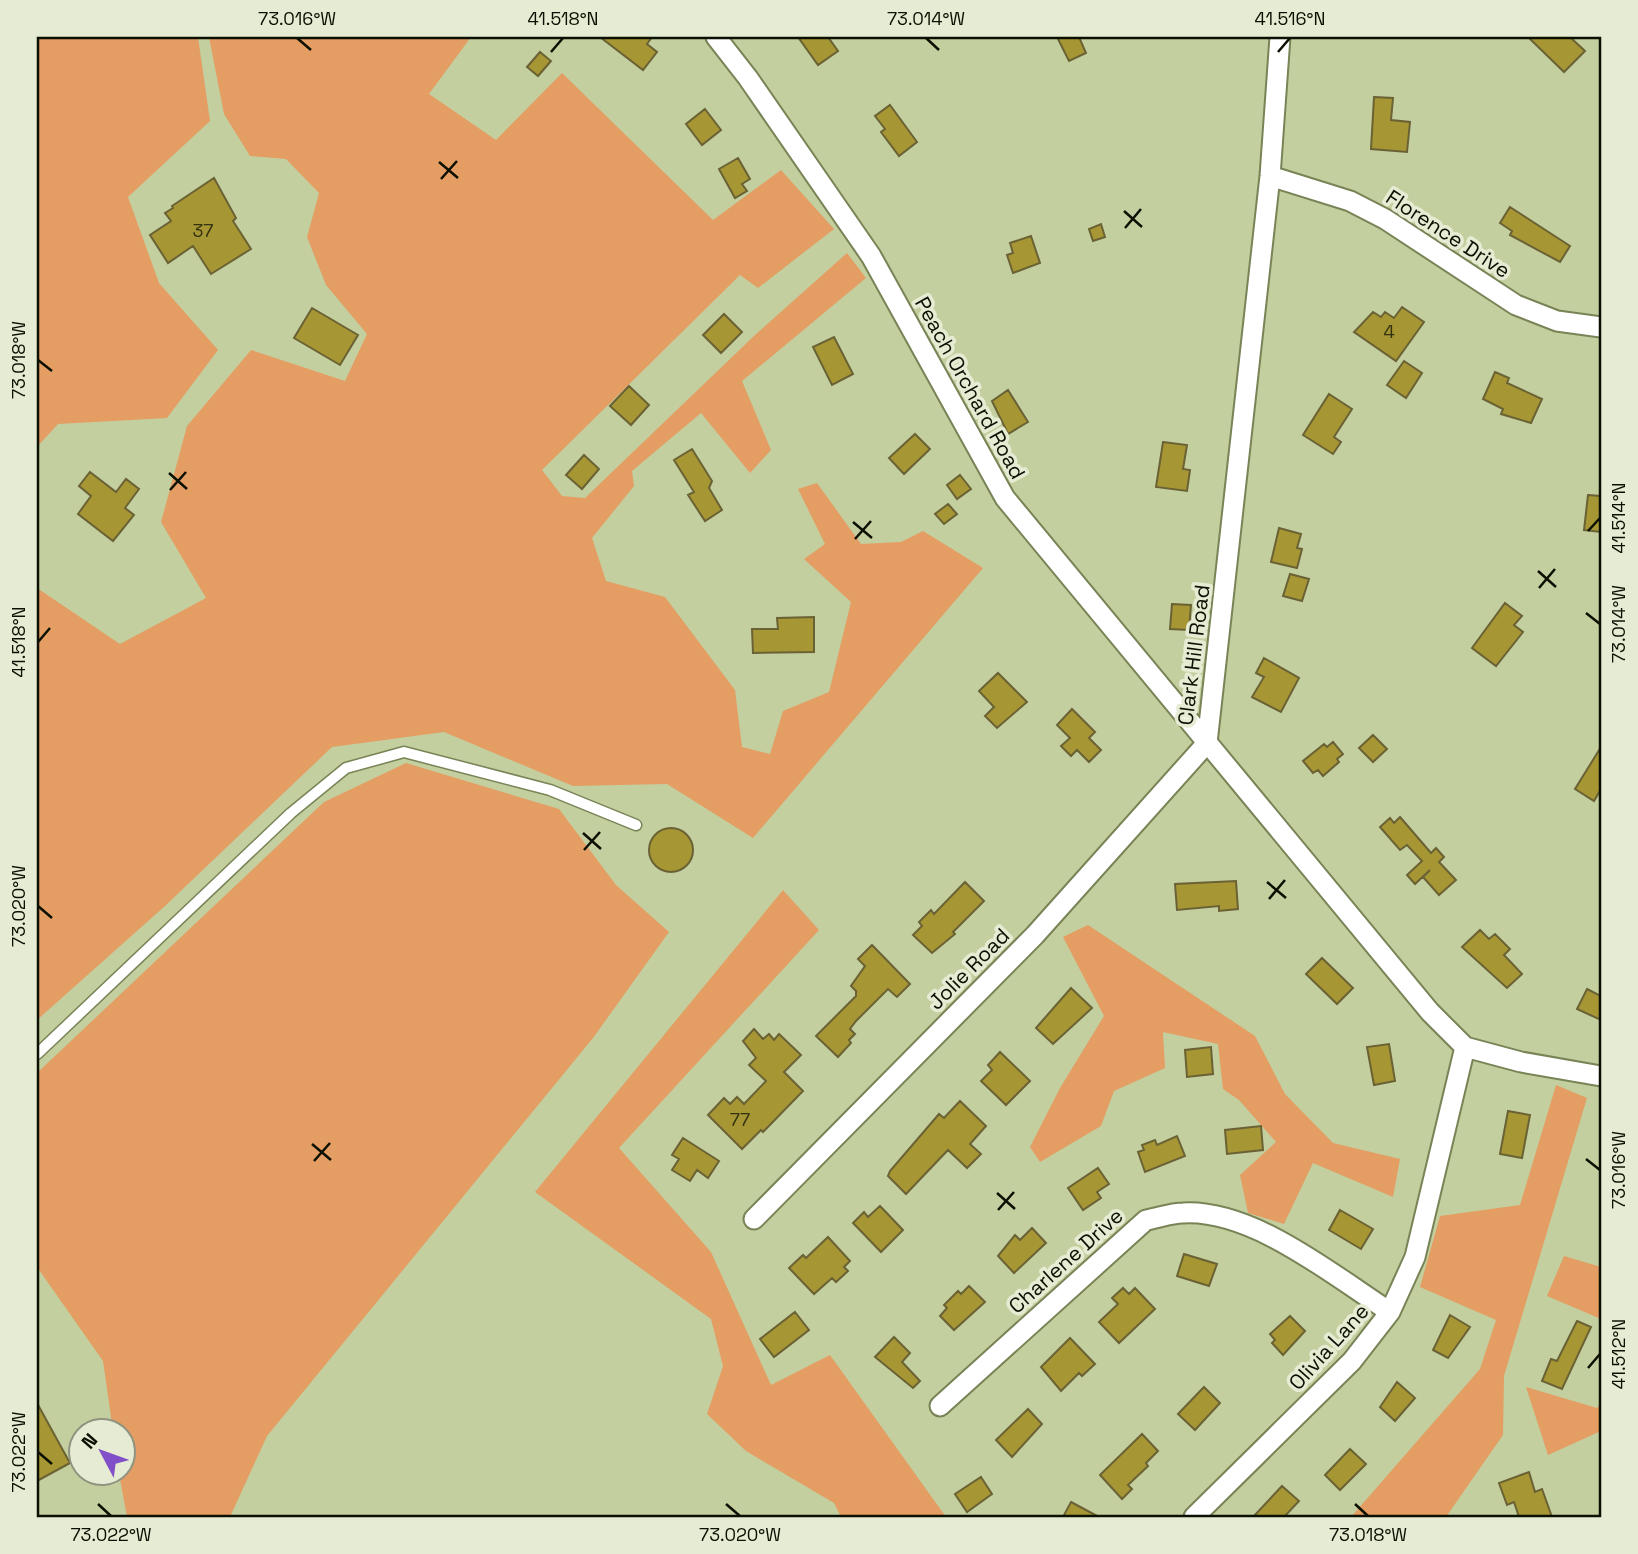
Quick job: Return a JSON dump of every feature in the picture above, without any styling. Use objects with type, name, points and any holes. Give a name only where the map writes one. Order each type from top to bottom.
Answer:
[{"type":"street","name":"Peach Orchard Road","points":[[716,37],[748,78],[870,257],[1005,498],[1207,743]]},
{"type":"street","name":"Clark Hill Road","points":[[1280,37],[1270,176],[1207,743],[1430,1012],[1465,1046],[1521,1062],[1601,1076]]},
{"type":"street","name":"Florence Drive","points":[[1270,176],[1362,207],[1516,305],[1557,321],[1601,327]]},
{"type":"street","name":"Jolie Road","points":[[754,1219],[1035,935],[1207,743]]},
{"type":"street","name":"Olivia Lane","points":[[1194,1517],[1352,1361],[1390,1312],[1415,1257],[1465,1046]]},
{"type":"street","name":"Charlene Drive","points":[[940,1406],[1146,1220],[1184,1213],[1236,1222],[1272,1237],[1390,1312]]},
{"type":"lane","points":[[37,1055],[291,813],[346,768],[404,752],[550,790],[636,825]]},
{"type":"shaded area","points":[[37,37],[198,37],[210,121],[128,197],[159,283],[218,350],[167,418],[58,424],[37,447]]},
{"type":"shaded area","points":[[209,37],[471,37],[429,94],[496,140],[562,73],[713,220],[781,170],[834,229],[758,288],[740,275],[542,470],[562,496],[585,498],[754,336],[847,253],[866,278],[742,381],[771,450],[750,473],[701,413],[632,471],[634,486],[592,538],[606,581],[665,597],[735,690],[742,747],[770,754],[783,711],[829,692],[851,602],[804,559],[825,544],[798,489],[817,483],[861,544],[901,542],[923,531],[983,568],[753,838],[667,784],[573,786],[444,732],[332,747],[165,906],[37,1020],[37,588],[120,644],[206,598],[161,522],[187,426],[251,350],[345,381],[367,334],[326,285],[307,237],[319,193],[286,159],[250,156],[224,114]]},
{"type":"shaded area","points":[[406,763],[559,809],[616,885],[669,932],[593,1038],[267,1436],[230,1517],[127,1517],[122,1488],[136,1488],[136,1418],[111,1418],[103,1361],[37,1267],[37,1073],[324,802]]},
{"type":"shaded area","points":[[783,890],[819,930],[619,1148],[711,1252],[771,1385],[830,1355],[946,1517],[841,1517],[834,1503],[746,1451],[707,1414],[723,1366],[711,1319],[535,1192]]},
{"type":"shaded area","points":[[1088,925],[1255,1036],[1285,1094],[1333,1143],[1400,1159],[1393,1197],[1313,1163],[1284,1224],[1248,1213],[1240,1175],[1276,1142],[1239,1100],[1223,1089],[1218,1044],[1163,1032],[1165,1068],[1114,1091],[1101,1126],[1040,1162],[1030,1147],[1060,1088],[1104,1016],[1063,937]]},
{"type":"shaded area","points":[[1556,1085],[1587,1098],[1504,1376],[1503,1435],[1446,1517],[1351,1517],[1480,1369],[1496,1320],[1420,1287],[1440,1216],[1520,1205]]},
{"type":"shaded area","points":[[1564,1256],[1601,1267],[1601,1319],[1547,1296]]},
{"type":"shaded area","points":[[1526,1387],[1597,1408],[1601,1403],[1601,1431],[1548,1455]]},
{"type":"building","points":[[600,37],[652,37],[647,44],[657,52],[643,70]]},
{"type":"building","points":[[798,37],[828,37],[838,51],[818,65]]},
{"type":"building","points":[[1057,37],[1079,37],[1086,53],[1069,61]]},
{"type":"building","points":[[1528,37],[1570,37],[1585,51],[1564,72]]},
{"type":"building","points":[[540,52],[551,61],[538,76],[527,67]]},
{"type":"building","points":[[1374,97],[1393,98],[1391,120],[1410,122],[1407,152],[1371,149]]},
{"type":"building","points":[[890,105],[917,142],[899,156],[881,132],[885,129],[875,116]]},
{"type":"building","points":[[705,109],[721,130],[702,145],[686,124]]},
{"type":"building","points":[[738,158],[750,179],[742,184],[747,191],[735,198],[719,169]]},
{"type":"building","points":[[214,178],[236,218],[233,221],[251,249],[211,274],[193,246],[168,263],[150,235],[171,221],[165,213],[173,208],[172,206]]},
{"type":"building","points":[[1510,207],[1570,246],[1560,262],[1510,235],[1512,231],[1500,223]]},
{"type":"building","points":[[1101,224],[1105,237],[1093,241],[1089,229]]},
{"type":"building","points":[[1031,236],[1040,263],[1013,273],[1007,255],[1013,253],[1010,243]]},
{"type":"building","points":[[1402,307],[1424,322],[1396,361],[1354,332],[1373,312],[1381,317],[1385,312],[1394,318]]},
{"type":"building","points":[[312,308],[358,335],[340,365],[294,338]]},
{"type":"building","points":[[724,314],[742,332],[721,353],[703,335]]},
{"type":"building","points":[[834,337],[853,374],[832,385],[813,347]]},
{"type":"building","points":[[1404,361],[1422,373],[1406,398],[1387,385]]},
{"type":"building","points":[[1495,372],[1509,378],[1507,383],[1542,399],[1531,423],[1501,414],[1503,409],[1483,399]]},
{"type":"building","points":[[629,386],[649,405],[631,425],[610,406]]},
{"type":"building","points":[[1008,390],[1028,422],[1008,434],[992,401]]},
{"type":"building","points":[[1329,394],[1352,409],[1334,437],[1341,442],[1333,454],[1303,435]]},
{"type":"building","points":[[915,434],[930,449],[904,474],[889,458]]},
{"type":"building","points":[[1163,442],[1187,445],[1183,469],[1190,470],[1187,491],[1156,487]]},
{"type":"building","points":[[692,449],[712,481],[709,488],[722,510],[705,521],[688,495],[694,492],[674,460]]},
{"type":"building","points":[[584,455],[599,469],[582,489],[566,475]]},
{"type":"building","points":[[90,472],[116,492],[126,479],[139,489],[125,508],[134,515],[113,541],[78,514],[91,496],[79,486]]},
{"type":"building","points":[[960,475],[971,489],[957,499],[947,485]]},
{"type":"building","points":[[1588,495],[1601,496],[1601,532],[1584,530]]},
{"type":"building","points":[[948,504],[957,514],[944,524],[935,514]]},
{"type":"building","points":[[1279,528],[1301,534],[1297,548],[1302,549],[1297,568],[1271,562]]},
{"type":"building","points":[[1290,574],[1309,579],[1302,601],[1283,596]]},
{"type":"building","points":[[1505,603],[1522,616],[1514,625],[1523,632],[1496,666],[1472,648]]},
{"type":"building","points":[[1172,604],[1191,605],[1189,630],[1170,629]]},
{"type":"building","points":[[814,617],[814,652],[753,653],[752,629],[778,629],[777,618]]},
{"type":"building","points":[[1264,658],[1299,678],[1281,712],[1252,697],[1264,677],[1256,673]]},
{"type":"building","points":[[998,673],[1027,702],[997,728],[985,716],[994,707],[979,691]]},
{"type":"building","points":[[1072,709],[1095,732],[1089,738],[1101,750],[1089,762],[1077,750],[1071,756],[1061,746],[1070,738],[1057,725]]},
{"type":"building","points":[[1373,735],[1387,749],[1373,762],[1359,748]]},
{"type":"building","points":[[1333,742],[1343,754],[1337,759],[1339,762],[1323,776],[1318,770],[1313,773],[1303,761],[1324,744],[1327,747]]},
{"type":"building","points":[[1601,747],[1601,789],[1594,801],[1575,789]]},
{"type":"building","points":[[1400,817],[1431,853],[1436,848],[1444,857],[1439,862],[1456,880],[1439,895],[1423,877],[1430,870],[1415,884],[1407,875],[1422,861],[1407,845],[1400,850],[1380,827],[1390,818],[1394,823]]},
{"type":"building","points":[[671,828],[686,835],[693,850],[686,865],[671,872],[656,865],[649,850],[656,835]]},
{"type":"building","points":[[1236,881],[1238,909],[1219,911],[1219,906],[1177,910],[1175,884]]},
{"type":"building","points":[[965,882],[984,901],[953,932],[955,934],[932,953],[913,935],[922,926],[919,922],[931,910],[934,914]]},
{"type":"building","points":[[1480,930],[1489,939],[1495,934],[1510,949],[1504,955],[1522,974],[1507,988],[1462,947]]},
{"type":"building","points":[[872,945],[910,984],[897,997],[888,989],[856,1021],[850,1029],[855,1034],[849,1040],[851,1043],[838,1057],[816,1036],[856,996],[856,991],[851,986],[865,966],[858,959]]},
{"type":"building","points":[[1322,958],[1353,988],[1337,1004],[1306,974]]},
{"type":"building","points":[[1071,988],[1092,1008],[1053,1044],[1036,1028]]},
{"type":"building","points":[[1587,989],[1601,996],[1601,1020],[1577,1009]]},
{"type":"building","points":[[754,1029],[763,1039],[769,1034],[774,1040],[779,1034],[801,1055],[784,1072],[803,1091],[763,1132],[761,1130],[742,1149],[708,1115],[724,1098],[730,1104],[737,1097],[744,1104],[766,1081],[749,1065],[756,1058],[743,1041]]},
{"type":"building","points":[[1389,1044],[1395,1081],[1374,1085],[1367,1047]]},
{"type":"building","points":[[1211,1047],[1213,1074],[1187,1077],[1185,1050]]},
{"type":"building","points":[[1000,1052],[1030,1081],[1006,1105],[981,1081],[992,1070],[988,1065]]},
{"type":"building","points":[[960,1101],[986,1126],[970,1144],[981,1154],[967,1168],[948,1150],[906,1194],[888,1176],[890,1171],[939,1114],[944,1118]]},
{"type":"building","points":[[1508,1111],[1530,1115],[1522,1158],[1500,1154]]},
{"type":"building","points":[[1261,1126],[1263,1150],[1227,1154],[1225,1130]]},
{"type":"building","points":[[1177,1136],[1185,1156],[1145,1172],[1138,1152],[1144,1150],[1142,1145],[1155,1140],[1157,1145]]},
{"type":"building","points":[[683,1138],[719,1161],[708,1178],[697,1170],[690,1181],[672,1170],[679,1159],[672,1155]]},
{"type":"building","points":[[1098,1168],[1109,1184],[1097,1192],[1101,1198],[1083,1210],[1068,1188]]},
{"type":"building","points":[[880,1206],[903,1230],[881,1252],[853,1223],[864,1212],[868,1217]]},
{"type":"building","points":[[1340,1210],[1373,1229],[1361,1249],[1329,1230]]},
{"type":"building","points":[[1032,1228],[1046,1243],[1014,1273],[998,1256],[1015,1235],[1020,1240]]},
{"type":"building","points":[[828,1237],[850,1261],[844,1267],[848,1271],[836,1282],[832,1278],[814,1294],[789,1268],[803,1255],[806,1258]]},
{"type":"building","points":[[1184,1254],[1217,1264],[1209,1286],[1177,1276]]},
{"type":"building","points":[[969,1286],[985,1302],[954,1330],[940,1316],[947,1308],[944,1305],[958,1291],[961,1294]]},
{"type":"building","points":[[1123,1288],[1129,1294],[1135,1288],[1155,1309],[1119,1343],[1099,1322],[1118,1304],[1112,1298]]},
{"type":"building","points":[[795,1312],[809,1330],[774,1357],[760,1339]]},
{"type":"building","points":[[1450,1315],[1470,1327],[1448,1358],[1433,1350]]},
{"type":"building","points":[[1290,1316],[1305,1331],[1283,1355],[1272,1343],[1275,1340],[1270,1334]]},
{"type":"building","points":[[1577,1321],[1591,1327],[1562,1389],[1542,1381],[1551,1359],[1557,1361]]},
{"type":"building","points":[[894,1337],[910,1353],[902,1362],[920,1381],[913,1388],[875,1357]]},
{"type":"building","points":[[1070,1338],[1095,1364],[1082,1376],[1079,1373],[1061,1391],[1041,1367]]},
{"type":"building","points":[[1397,1382],[1415,1398],[1395,1421],[1380,1407]]},
{"type":"building","points":[[1204,1387],[1220,1403],[1195,1430],[1178,1414]]},
{"type":"building","points":[[37,1403],[66,1456],[66,1465],[37,1481]]},
{"type":"building","points":[[1028,1409],[1042,1424],[1012,1457],[996,1440]]},
{"type":"building","points":[[1142,1434],[1158,1451],[1146,1463],[1148,1466],[1128,1485],[1132,1489],[1122,1499],[1100,1475]]},
{"type":"building","points":[[1350,1449],[1366,1464],[1340,1490],[1325,1475]]},
{"type":"building","points":[[1529,1472],[1535,1492],[1542,1489],[1552,1517],[1519,1517],[1514,1502],[1507,1505],[1499,1483]]},
{"type":"building","points":[[981,1477],[992,1494],[967,1512],[955,1494]]},
{"type":"building","points":[[1282,1486],[1299,1501],[1284,1517],[1253,1517]]},
{"type":"building","points":[[1071,1502],[1099,1517],[1063,1517]]}]
